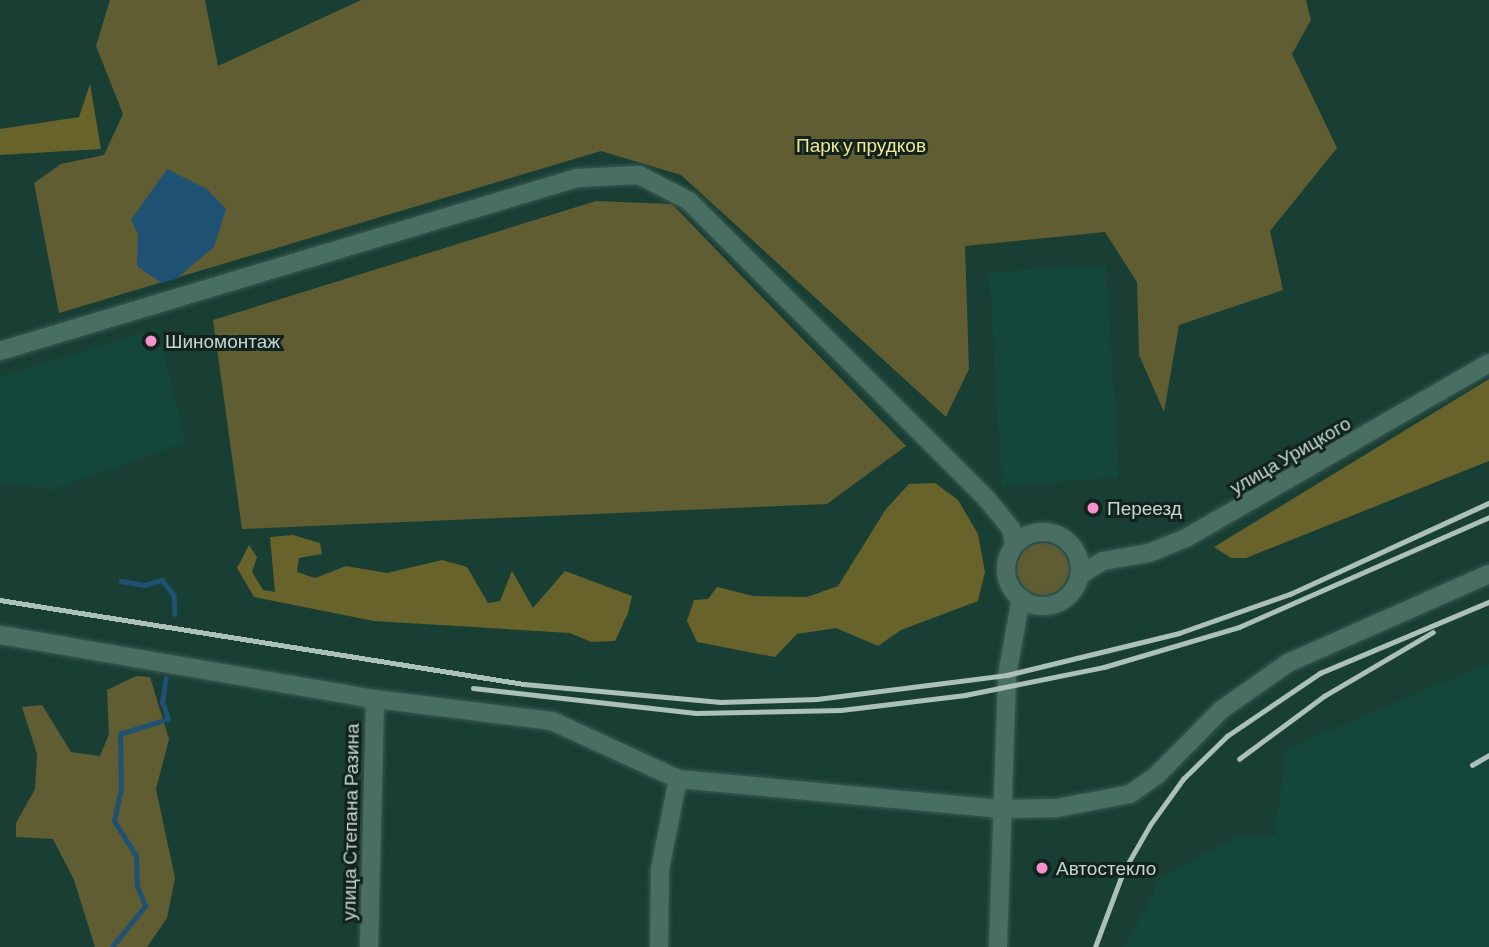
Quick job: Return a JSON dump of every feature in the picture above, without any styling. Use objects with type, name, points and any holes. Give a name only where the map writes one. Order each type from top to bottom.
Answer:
[{"type":"street","points":[[0,351],[578,178],[639,175],[689,201],[959,470],[1017,537]]},
{"type":"street","name":"улица Урицкого","points":[[1083,573],[1103,561],[1186,538],[1489,363]]},
{"type":"street","points":[[1017,537],[1055,534],[1078,554],[1103,561]]},
{"type":"street","points":[[1017,537],[1006,575],[1027,601],[1060,602],[1079,586],[1083,573],[1078,554]]},
{"type":"street","points":[[0,635],[375,699],[552,721],[678,779],[1003,809],[1078,806],[1130,794],[1156,776],[1221,710],[1279,668],[1374,621],[1489,574]]},
{"type":"street","points":[[998,947],[1007,675],[1017,616],[1027,601]]},
{"type":"street","name":"улица Степана Разина","points":[[369,947],[375,699]]},
{"type":"street","points":[[659,947],[660,869],[678,779]]},
{"type":"shaded area","points":[[90,84],[101,149],[0,155],[0,129],[79,117]]},
{"type":"shaded area","points":[[1106,265],[1119,478],[1002,485],[989,272]]},
{"type":"shaded area","points":[[157,328],[186,442],[52,490],[0,482],[0,377]]},
{"type":"shaded area","points":[[1489,379],[1489,461],[1246,558],[1231,558],[1214,547]]},
{"type":"shaded area","points":[[935,483],[958,500],[978,534],[985,572],[978,601],[901,630],[878,646],[836,628],[797,634],[775,657],[697,642],[687,621],[694,600],[708,599],[717,587],[753,596],[807,597],[838,586],[886,509],[909,484]]},
{"type":"shaded area","points":[[293,535],[320,543],[322,554],[299,558],[297,572],[315,578],[346,566],[387,573],[442,560],[467,567],[488,603],[500,601],[512,571],[533,608],[565,571],[632,596],[628,613],[615,641],[591,642],[570,633],[374,621],[254,597],[237,568],[249,545],[257,557],[252,572],[263,590],[275,592],[270,537]]},
{"type":"shaded area","points":[[1489,663],[1489,947],[1125,947],[1161,877],[1236,837],[1275,835],[1286,749]]},
{"type":"green space","name":"Парк у прудков","points":[[110,0],[205,0],[218,66],[361,0],[1306,0],[1311,20],[1292,54],[1337,148],[1270,231],[1283,290],[1179,325],[1164,412],[1139,355],[1137,282],[1105,232],[965,246],[969,369],[946,417],[681,175],[601,151],[59,313],[34,183],[61,164],[104,155],[123,114],[96,46]]},
{"type":"green space","points":[[596,201],[672,204],[906,446],[827,504],[242,529],[213,320]]},
{"type":"green space","points":[[1043,543],[1062,550],[1069,569],[1062,588],[1043,595],[1024,588],[1017,569],[1024,550]]},
{"type":"green space","points":[[136,676],[150,677],[169,739],[156,789],[175,878],[167,918],[147,947],[95,947],[74,880],[53,839],[16,837],[16,823],[35,789],[37,754],[22,707],[42,705],[71,752],[100,756],[109,734],[107,690]]},
{"type":"water","points":[[167,169],[207,189],[226,209],[214,247],[176,279],[161,283],[137,266],[138,234],[131,220]]},
{"type":"waterway","points":[[121,581],[144,585],[162,580],[174,595],[175,614]]},
{"type":"waterway","points":[[112,947],[145,906],[137,886],[136,856],[114,821],[121,789],[120,734],[168,719],[162,702],[166,678]]},
{"type":"railway","points":[[0,600],[524,684],[720,702],[817,699],[1007,675],[1179,633],[1290,594],[1489,503]]},
{"type":"railway","points":[[473,688],[696,713],[841,710],[965,695],[1104,667],[1239,627],[1489,517]]},
{"type":"railway","points":[[1095,947],[1123,872],[1150,825],[1183,779],[1227,736],[1320,673],[1489,602]]},
{"type":"railway","points":[[1239,759],[1324,696],[1433,632]]},
{"type":"railway","points":[[1472,765],[1489,755]]},
{"type":"place","name":"Шиномонтаж","points":[[151,341]]},
{"type":"place","name":"Переезд","points":[[1093,508]]},
{"type":"place","name":"Автостекло","points":[[1042,868]]}]
